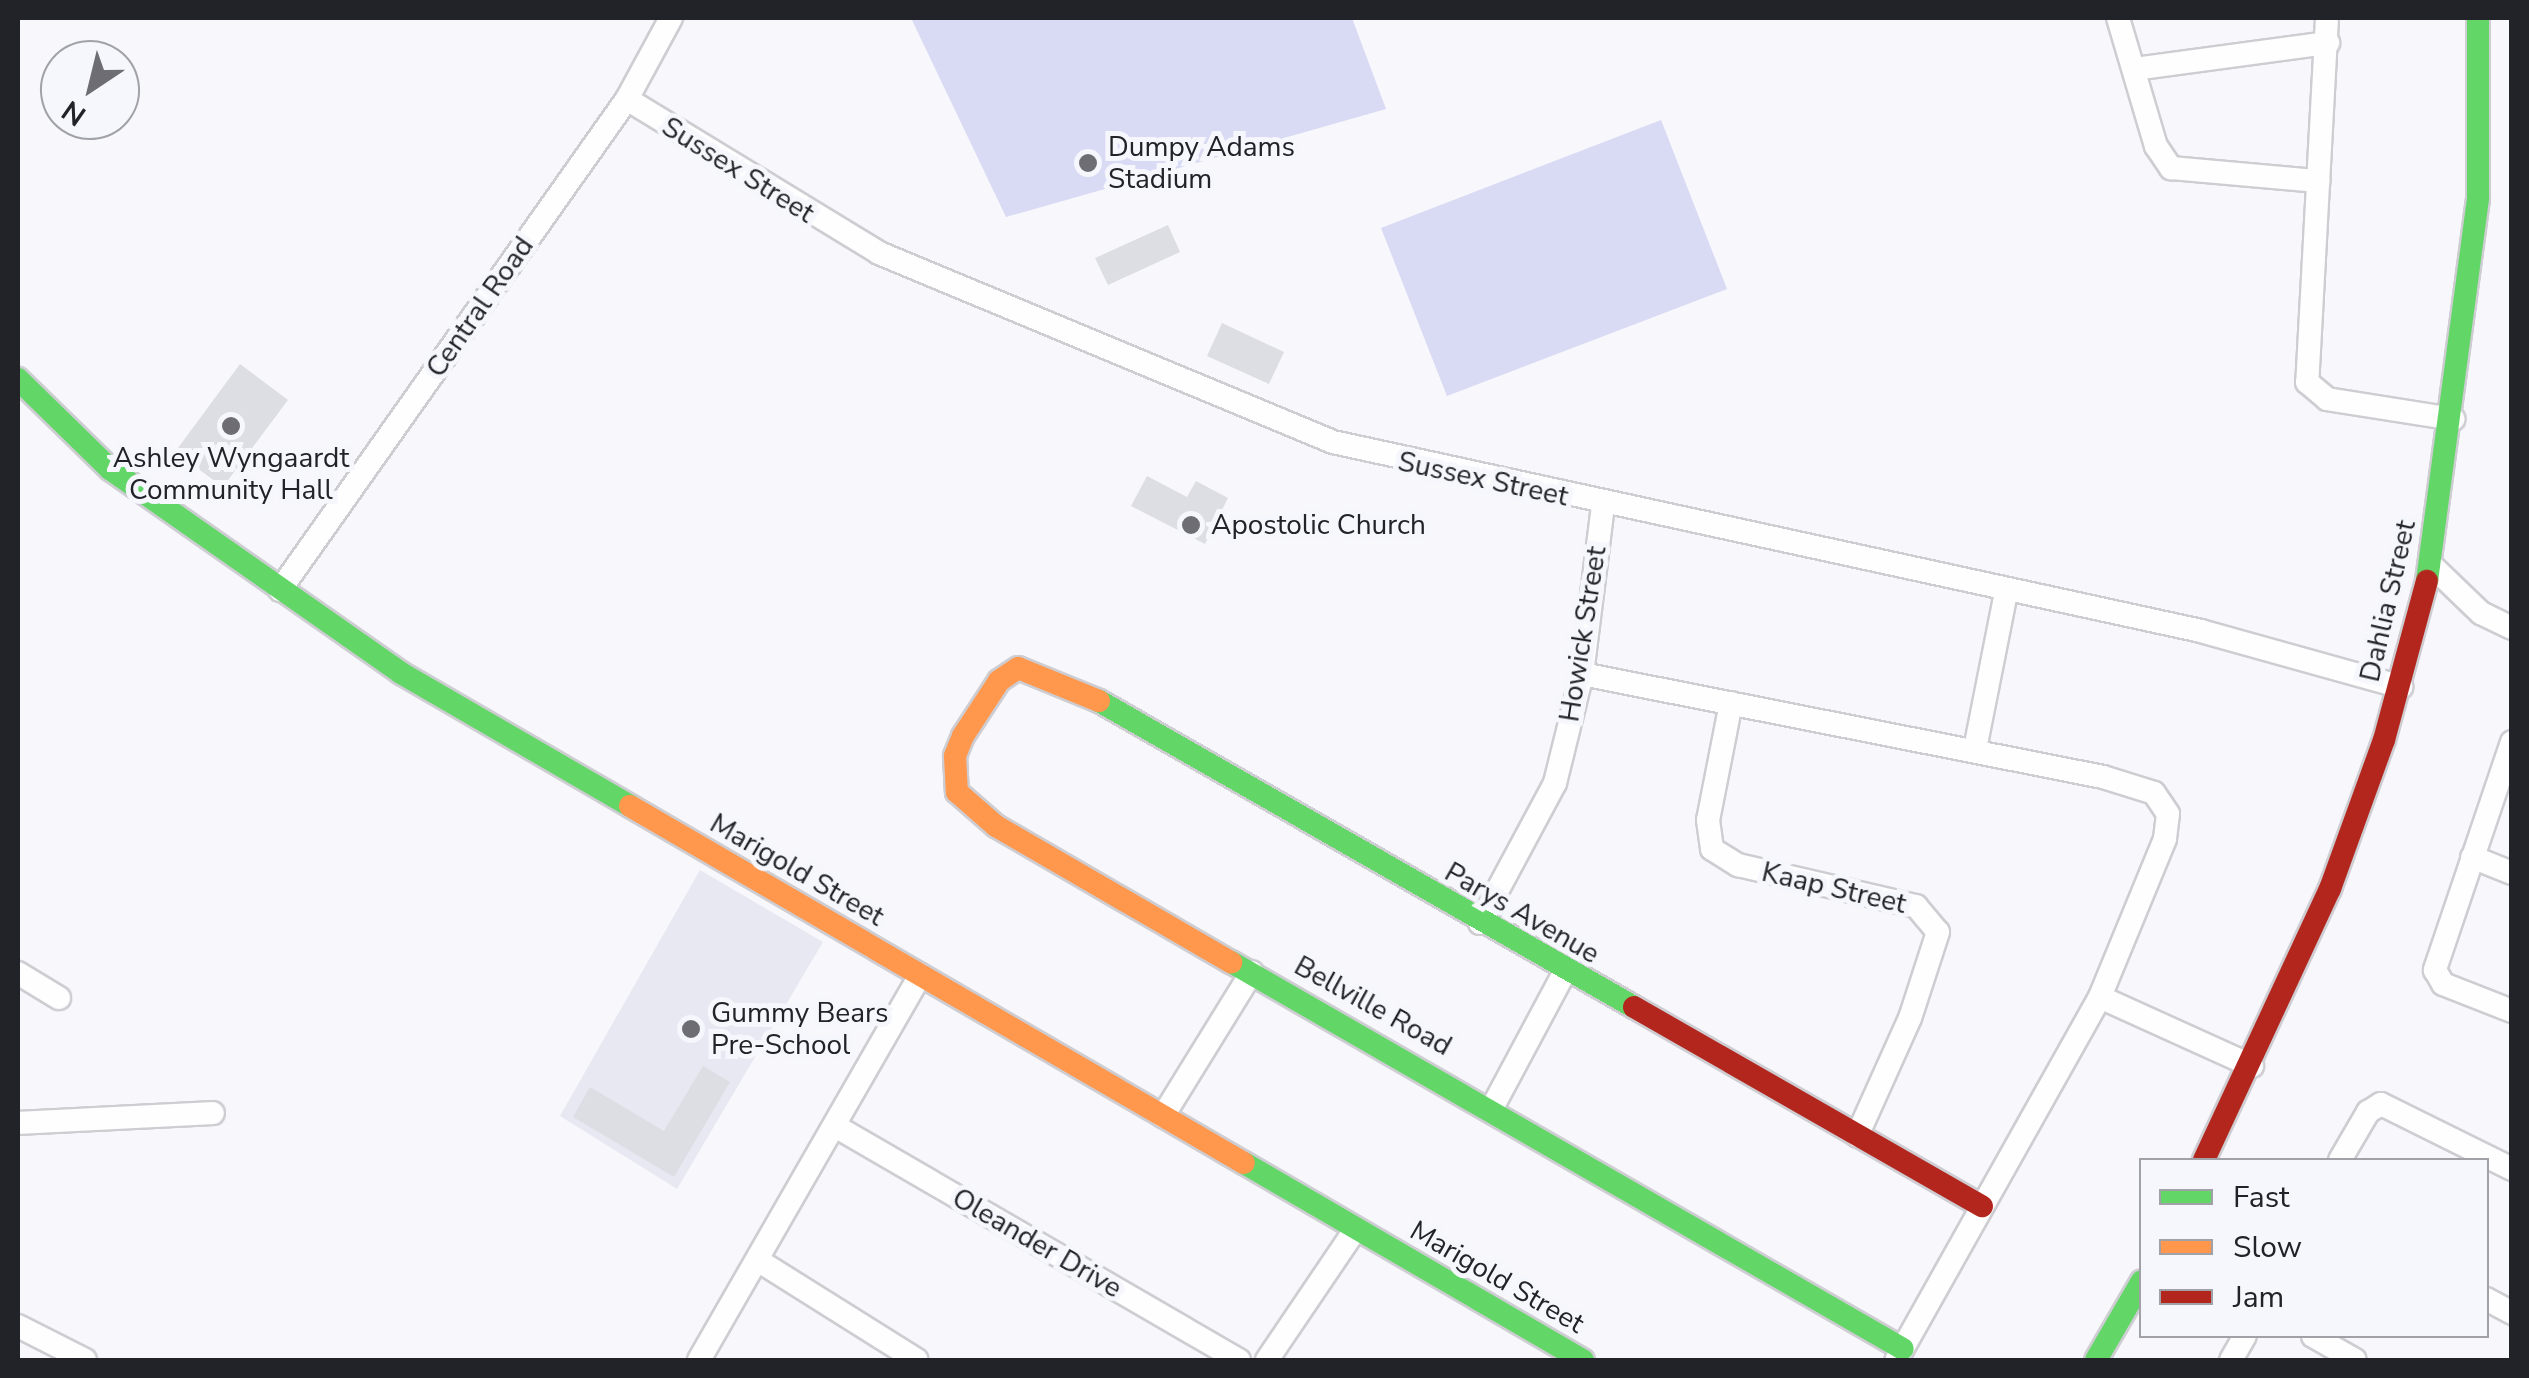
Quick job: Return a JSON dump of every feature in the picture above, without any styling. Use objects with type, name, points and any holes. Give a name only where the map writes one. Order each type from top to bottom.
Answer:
[{"type":"street","name":"Central Road","points":[[280,590],[627,99],[671,18]]},
{"type":"street","points":[[2118,18],[2156,146],[2170,168],[2318,181]]},
{"type":"street","points":[[2327,18],[2307,382],[2327,399],[2453,420]]},
{"type":"street","name":"Dahlia Street","points":[[2205,1158],[2252,1066],[2330,889],[2401,687],[2430,564],[2453,420],[2478,198],[2478,18]]},
{"type":"street","points":[[2135,69],[2328,42]]},
{"type":"street","name":"Sussex Street","points":[[627,99],[836,232],[1078,338],[1333,442],[1604,505],[2202,631],[2401,687]]},
{"type":"street","name":"Marigold Street","points":[[18,379],[110,469],[401,672],[1583,1360]]},
{"type":"street","name":"Howick Street","points":[[1480,923],[1554,784],[1582,674],[1604,505]]},
{"type":"street","points":[[2430,564],[2481,613],[2512,628]]},
{"type":"street","points":[[1975,749],[2006,592]]},
{"type":"street","name":"Parys Avenue","points":[[1033,670],[1076,688],[1564,973],[1982,1206]]},
{"type":"street","name":"Bellville Road","points":[[1033,670],[1008,674],[987,695],[955,756],[958,792],[996,826],[1492,1108],[1900,1355]]},
{"type":"street","points":[[1582,674],[1975,749],[2135,786],[2154,792],[2168,814],[2165,839],[2100,997],[1900,1355]]},
{"type":"street","name":"Kaap Street","points":[[1731,703],[1708,820],[1712,849],[1738,866],[1916,906],[1938,932],[1910,1018],[1857,1136]]},
{"type":"street","points":[[2512,742],[2435,974],[2443,984],[2512,1011]]},
{"type":"street","points":[[2472,857],[2512,872]]},
{"type":"street","points":[[18,972],[59,998]]},
{"type":"street","points":[[1163,1116],[1252,972]]},
{"type":"street","points":[[1492,1108],[1564,973]]},
{"type":"street","points":[[699,1360],[920,976]]},
{"type":"street","points":[[2100,997],[2252,1066]]},
{"type":"street","points":[[2341,1158],[2368,1112],[2380,1104],[2512,1169]]},
{"type":"street","points":[[18,1123],[212,1113]]},
{"type":"street","name":"Oleander Drive","points":[[835,1126],[1239,1360]]},
{"type":"street","points":[[1267,1360],[1355,1230]]},
{"type":"street","points":[[759,1261],[917,1360]]},
{"type":"street","points":[[2096,1360],[2139,1285]]},
{"type":"street","points":[[2489,1301],[2512,1313]]},
{"type":"street","points":[[18,1326],[85,1360]]},
{"type":"street","points":[[2232,1360],[2244,1338]]},
{"type":"street","points":[[2316,1338],[2355,1360]]},
{"type":"shaded area","name":"Dumpy Adams Stadium","points":[[911,18],[1352,18],[1386,109],[1006,217]]},
{"type":"shaded area","points":[[1661,120],[1727,289],[1447,396],[1381,228]]},
{"type":"shaded area","name":"Gummy Bears Pre-School","points":[[700,870],[823,942],[677,1189],[560,1116]]},
{"type":"building","points":[[1168,225],[1180,252],[1108,285],[1095,258]]},
{"type":"building","points":[[1222,323],[1284,352],[1269,384],[1207,356]]},
{"type":"building","name":"Ashley Wyngaardt Community Hall","points":[[240,364],[288,400],[223,487],[175,452]]},
{"type":"building","name":"Apostolic Church","points":[[1147,476],[1187,497],[1196,481],[1228,498],[1205,544],[1131,506]]},
{"type":"building","points":[[703,1066],[730,1082],[674,1177],[573,1117],[590,1087],[664,1131]]},
{"type":"traffic: fast","points":[[2427,581],[2478,198],[2478,18]]},
{"type":"traffic: fast","points":[[18,379],[110,469],[401,673],[630,806]]},
{"type":"traffic: fast","points":[[1099,701],[1634,1007]]},
{"type":"traffic: fast","points":[[1231,962],[1903,1349]]},
{"type":"traffic: fast","points":[[1244,1163],[1583,1360]]},
{"type":"traffic: fast","points":[[2096,1360],[2139,1286]]},
{"type":"traffic: slow","points":[[1099,701],[1018,668],[999,681],[963,736],[955,756],[957,792],[996,826],[1231,962]]},
{"type":"traffic: slow","points":[[630,806],[1244,1163]]},
{"type":"traffic: jam","points":[[2205,1158],[2330,889],[2384,740],[2427,581]]},
{"type":"traffic: jam","points":[[1634,1007],[1982,1206]]},
{"type":"place","name":"Dumpy Adams Stadium","points":[[1088,163]]},
{"type":"place","name":"Ashley Wyngaardt Community Hall","points":[[231,426]]},
{"type":"place","name":"Apostolic Church","points":[[1191,525]]},
{"type":"place","name":"Gummy Bears Pre-School","points":[[691,1029]]}]
